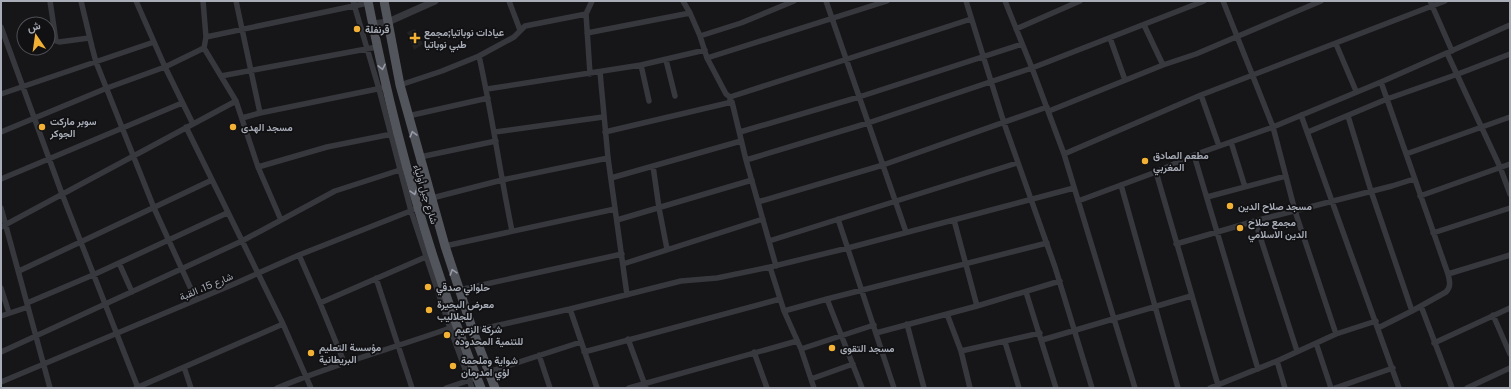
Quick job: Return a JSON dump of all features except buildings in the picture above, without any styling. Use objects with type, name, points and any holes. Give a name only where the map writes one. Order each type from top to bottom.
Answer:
[{"type":"main road","name":"شارع جبل أولياء","points":[[384,1],[400,85],[445,246],[473,331],[495,388]]},
{"type":"main road","name":"شارع جبل أولياء","points":[[368,2],[377,46],[382,88],[415,210],[453,327],[473,379],[481,388]]},
{"type":"street","points":[[50,1],[56,41],[59,42],[89,38]]},
{"type":"street","points":[[81,1],[96,62],[154,208],[196,300]]},
{"type":"street","points":[[136,1],[165,67],[193,124]]},
{"type":"street","points":[[203,1],[206,37],[204,48],[236,102],[258,166],[281,220]]},
{"type":"street","points":[[236,1],[260,113]]},
{"type":"street","points":[[372,24],[388,22],[435,1]]},
{"type":"street","points":[[509,1],[520,30]]},
{"type":"street","points":[[590,74],[586,14],[592,1]]},
{"type":"street","points":[[683,1],[700,36],[707,58],[732,103],[746,160],[776,266]]},
{"type":"street","points":[[700,36],[740,22],[782,3],[794,1]]},
{"type":"street","points":[[826,1],[906,232]]},
{"type":"street","points":[[707,58],[887,1]]},
{"type":"street","points":[[966,1],[1017,163],[1060,281],[1092,388]]},
{"type":"street","points":[[1005,1],[1048,109],[1064,154],[1134,388]]},
{"type":"street","points":[[1061,1],[1064,8]]},
{"type":"street","points":[[1016,29],[1080,1]]},
{"type":"street","points":[[746,160],[868,123],[1032,68],[1204,1]]},
{"type":"street","points":[[1223,1],[1238,35],[1252,75],[1273,126],[1295,211],[1336,334]]},
{"type":"street","points":[[758,202],[883,165],[1048,109],[1196,54],[1321,1]]},
{"type":"street","points":[[1064,154],[1201,95],[1336,44],[1431,4],[1445,1]]},
{"type":"street","points":[[206,37],[242,31],[368,2]]},
{"type":"street","points":[[242,118],[382,88],[366,49],[354,4]]},
{"type":"street","points":[[1431,4],[1458,74],[1500,167],[1510,194]]},
{"type":"street","points":[[587,33],[690,13]]},
{"type":"street","points":[[400,85],[442,71],[479,56],[514,37],[520,30],[529,25],[586,14]]},
{"type":"street","points":[[605,132],[730,99],[971,19]]},
{"type":"street","points":[[1144,25],[1163,65]]},
{"type":"street","points":[[1078,200],[1120,186],[1194,155],[1301,115],[1510,26]]},
{"type":"street","points":[[1,27],[48,159],[137,388],[283,324]]},
{"type":"street","points":[[1110,38],[1125,80]]},
{"type":"street","points":[[1,94],[154,42]]},
{"type":"street","points":[[740,132],[859,97],[983,58],[1022,44]]},
{"type":"street","points":[[1336,44],[1356,91]]},
{"type":"street","points":[[221,76],[377,46]]},
{"type":"street","points":[[1,132],[107,88],[165,67],[204,48]]},
{"type":"street","points":[[487,89],[641,65],[705,50]]},
{"type":"street","points":[[1308,132],[1387,99],[1510,54]]},
{"type":"street","points":[[479,56],[487,89],[512,231]]},
{"type":"street","points":[[666,60],[675,96]]},
{"type":"street","points":[[641,65],[649,101]]},
{"type":"street","points":[[600,72],[603,117],[627,295]]},
{"type":"street","points":[[1378,328],[1412,311],[1449,289],[1450,284],[1434,233],[1381,82]]},
{"type":"street","points":[[1201,95],[1219,146]]},
{"type":"street","points":[[408,116],[488,98]]},
{"type":"street","points":[[3,226],[186,127],[236,102]]},
{"type":"street","points":[[1,179],[182,103]]},
{"type":"street","points":[[1301,115],[1399,388]]},
{"type":"street","points":[[1348,116],[1371,191],[1412,311]]},
{"type":"street","points":[[495,132],[603,117]]},
{"type":"street","points":[[1406,154],[1510,117]]},
{"type":"street","points":[[186,127],[227,213],[283,324],[311,388]]},
{"type":"street","points":[[258,166],[327,147],[394,134]]},
{"type":"street","points":[[420,157],[496,141]]},
{"type":"street","points":[[611,178],[741,141]]},
{"type":"street","points":[[1231,142],[1245,187]]},
{"type":"street","points":[[1194,155],[1258,369]]},
{"type":"street","points":[[432,198],[502,180],[608,158]]},
{"type":"street","points":[[769,241],[1017,163]]},
{"type":"street","points":[[1420,196],[1510,164]]},
{"type":"street","points":[[653,166],[667,249]]},
{"type":"street","points":[[1,352],[242,241],[335,191],[403,169]]},
{"type":"street","points":[[1156,172],[1218,385]]},
{"type":"street","points":[[1206,197],[1286,176]]},
{"type":"street","points":[[1176,244],[1217,231],[1414,179]]},
{"type":"street","points":[[19,271],[212,180]]},
{"type":"street","points":[[617,220],[752,180]]},
{"type":"street","points":[[1120,186],[1178,388]]},
{"type":"street","points":[[473,331],[570,309],[681,281],[717,278],[776,266],[1074,188]]},
{"type":"street","points":[[1,208],[3,226],[19,271],[50,388]]},
{"type":"street","points":[[1434,233],[1510,208]]},
{"type":"street","points":[[445,246],[615,209]]},
{"type":"street","name":"شارع 15، القبة","points":[[1,382],[258,274],[299,255],[415,210]]},
{"type":"street","points":[[1,316],[227,213]]},
{"type":"street","points":[[624,264],[763,219]]},
{"type":"street","points":[[838,219],[863,290],[894,388]]},
{"type":"street","points":[[954,220],[977,306]]},
{"type":"street","points":[[1255,221],[1297,352]]},
{"type":"street","points":[[784,312],[827,299],[1047,243]]},
{"type":"street","points":[[459,290],[622,254]]},
{"type":"street","points":[[299,255],[344,362]]},
{"type":"street","points":[[1448,274],[1510,255]]},
{"type":"street","points":[[320,303],[429,256]]},
{"type":"street","points":[[119,263],[132,292]]},
{"type":"street","points":[[770,267],[784,312],[797,341],[814,388]]},
{"type":"street","points":[[376,278],[412,388]]},
{"type":"street","points":[[876,333],[977,306],[1060,281]]},
{"type":"street","points":[[1,288],[9,313]]},
{"type":"street","points":[[1026,292],[1056,388]]},
{"type":"street","points":[[1042,340],[1191,296]]},
{"type":"street","points":[[584,352],[780,299]]},
{"type":"street","points":[[827,299],[862,388]]},
{"type":"street","points":[[1421,306],[1452,388]]},
{"type":"street","points":[[1434,343],[1510,308]]},
{"type":"street","points":[[570,309],[597,388]]},
{"type":"street","points":[[947,314],[961,351],[970,388]]},
{"type":"street","points":[[1493,315],[1510,354]]},
{"type":"street","points":[[1210,388],[1277,361],[1336,334],[1376,321]]},
{"type":"street","points":[[907,324],[924,388]]},
{"type":"street","points":[[800,349],[874,325]]},
{"type":"street","points":[[277,388],[344,362],[453,327]]},
{"type":"street","points":[[961,351],[1040,333]]},
{"type":"street","points":[[628,339],[645,386]]},
{"type":"street","points":[[629,388],[645,386],[754,352],[797,341]]},
{"type":"street","points":[[488,372],[581,342]]},
{"type":"street","points":[[1005,342],[1019,388]]},
{"type":"street","points":[[1316,343],[1331,388]]},
{"type":"street","points":[[754,352],[767,388]]},
{"type":"street","points":[[539,355],[550,388]]},
{"type":"street","points":[[1277,361],[1284,388]]},
{"type":"street","points":[[811,379],[853,364]]},
{"type":"street","points":[[184,367],[191,388]]},
{"type":"street","points":[[1335,388],[1393,368]]},
{"type":"street","points":[[1467,388],[1510,368]]},
{"type":"street","points":[[446,388],[473,379],[472,388]]},
{"type":"shaded area","name":"عيادات نوباتيا;مجمع طبي نوباتيا","points":[[415,29],[423,44],[414,50],[407,32]]},
{"type":"place","name":"قرنفلة","points":[[357,29]]},
{"type":"place","name":"عيادات نوباتيا;مجمع طبي نوباتيا","points":[[415,38]]},
{"type":"place","name":"سوبر ماركت الجوكر","points":[[42,127]]},
{"type":"place","name":"مسجد الهدى","points":[[233,127]]},
{"type":"place","name":"مطعم الصادق المغربي","points":[[1145,161]]},
{"type":"place","name":"مسجد صلاح الدين","points":[[1230,206]]},
{"type":"place","name":"مجمع صلاح الدين الاسلامي","points":[[1240,228]]},
{"type":"place","name":"حلواني صدقي","points":[[428,287]]},
{"type":"place","name":"معرض البحيرة للجلاليب","points":[[429,310]]},
{"type":"place","name":"شركة الزعيم للتنمية المحدوده","points":[[447,335]]},
{"type":"place","name":"مسجد التقوى","points":[[832,348]]},
{"type":"place","name":"مؤسسة التعليم البريطانية","points":[[311,353]]},
{"type":"place","name":"شواية وملحمة لؤي امدرمان","points":[[453,366]]}]
